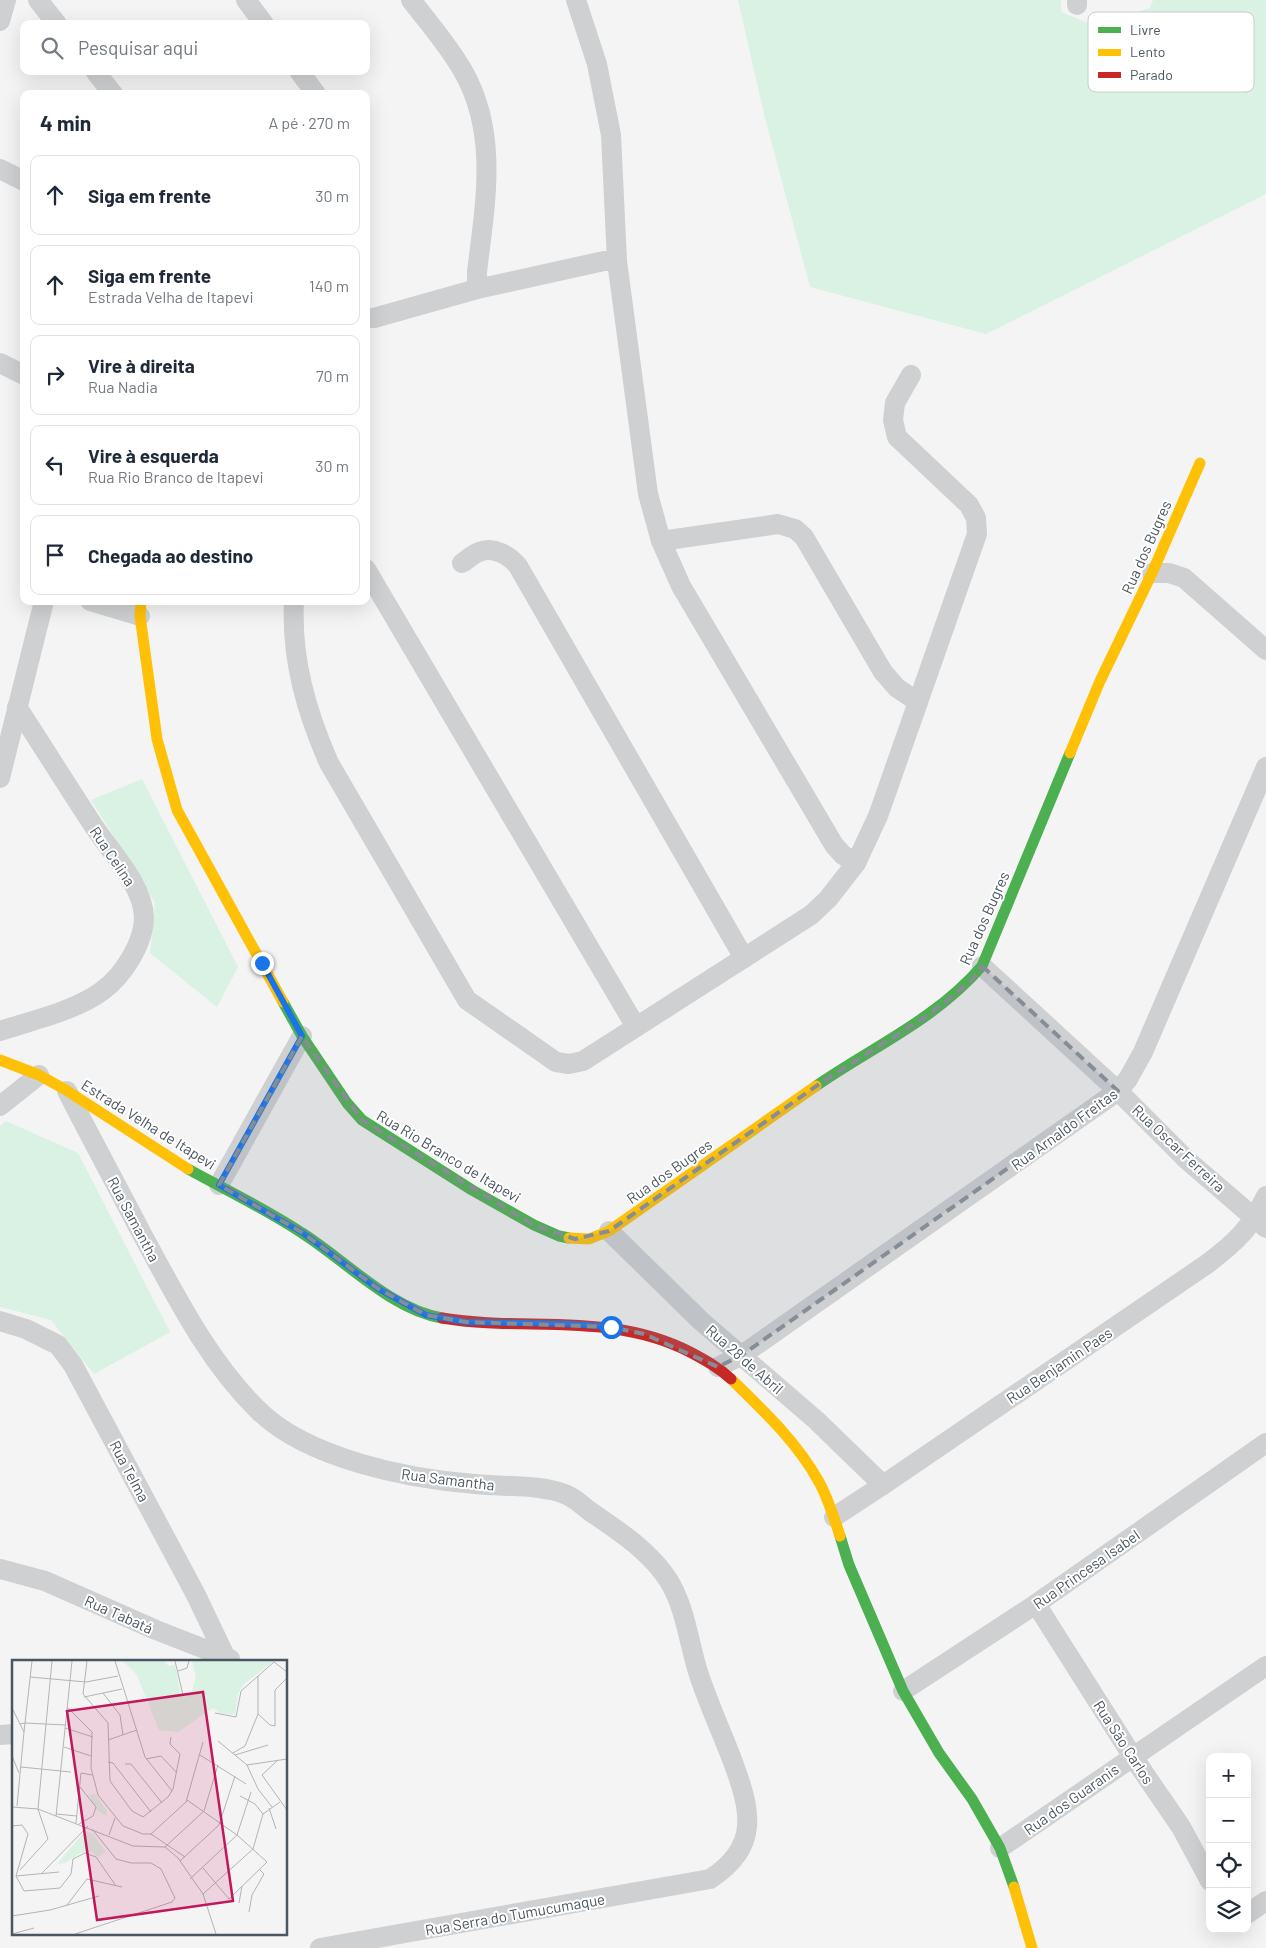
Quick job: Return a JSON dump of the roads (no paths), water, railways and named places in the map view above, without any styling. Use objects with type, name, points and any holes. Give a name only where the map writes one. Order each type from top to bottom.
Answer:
[{"type":"street","points":[[0,21],[6,0]]},
{"type":"street","points":[[38,0],[54,20]]},
{"type":"street","points":[[246,0],[261,20]]},
{"type":"street","points":[[411,0],[464,72],[479,108],[484,128],[488,170],[477,272],[477,289]]},
{"type":"street","points":[[576,0],[596,64],[611,135],[617,261],[648,494],[661,541],[681,586],[834,845],[843,855],[856,863]]},
{"type":"street","points":[[98,75],[110,90]]},
{"type":"street","points":[[302,75],[313,90]]},
{"type":"street","points":[[0,169],[20,180]]},
{"type":"street","points":[[370,318],[477,289],[604,262],[617,261]]},
{"type":"street","points":[[0,363],[20,373]]},
{"type":"street","points":[[294,605],[298,667],[318,740],[329,763],[466,1000],[551,1059],[563,1064],[576,1064],[811,915],[828,899],[856,863],[875,824],[974,542],[977,526],[976,518],[969,505],[897,437],[893,420],[895,403],[911,374]]},
{"type":"street","name":"Rua dos Bugres","points":[[609,1232],[825,1080],[928,1015],[970,982],[982,966],[1100,681],[1152,573],[1200,463]]},
{"type":"street","points":[[661,541],[778,524],[795,529],[804,537],[883,672],[897,688],[918,702]]},
{"type":"street","points":[[462,563],[478,552],[486,550],[502,553],[513,560],[518,566],[744,958]]},
{"type":"street","points":[[1152,573],[1169,573],[1184,578],[1266,650]]},
{"type":"street","points":[[370,576],[636,1027]]},
{"type":"street","points":[[0,778],[43,605]]},
{"type":"street","points":[[115,605],[140,609]]},
{"type":"street","name":"Rua Rio Branco de Itapevi","points":[[140,609],[157,739],[177,810],[302,1036],[347,1104],[362,1120],[380,1133],[472,1190],[534,1225],[559,1236],[589,1239],[609,1232]]},
{"type":"street","name":"Rua Celina","points":[[0,1031],[78,1004],[102,991],[117,977],[129,960],[140,940],[144,918],[140,899],[130,879],[91,823],[17,707]]},
{"type":"street","name":"Rua Arnaldo Freitas","points":[[718,1367],[742,1355],[1118,1091],[1128,1079],[1143,1052],[1266,767]]},
{"type":"street","name":"Rua Oscar Ferreira","points":[[982,966],[1118,1091],[1188,1160],[1261,1223]]},
{"type":"street","points":[[219,1185],[302,1036]]},
{"type":"street","name":"Estrada Velha de Itapevi","points":[[0,1060],[39,1076],[66,1090],[168,1157],[303,1233],[377,1288],[426,1315],[466,1322],[570,1324],[611,1327],[644,1334],[678,1346],[718,1367],[761,1408],[805,1459],[820,1484],[834,1516],[849,1565],[903,1691],[939,1753],[972,1798],[1000,1848],[1018,1899],[1032,1948]]},
{"type":"street","points":[[0,1106],[39,1076]]},
{"type":"street","name":"Rua Samantha","points":[[66,1090],[167,1280],[207,1348],[259,1411],[279,1426],[327,1453],[388,1471],[472,1484],[548,1490],[568,1496],[638,1545],[657,1564],[671,1584],[684,1618],[698,1675],[741,1784],[748,1809],[748,1824],[743,1842],[735,1859],[723,1871],[710,1879]]},
{"type":"street","name":"Rua Benjamin Paes","points":[[834,1516],[882,1486],[1226,1250],[1261,1223],[1266,1196]]},
{"type":"street","name":"Rua 28 de Abril","points":[[609,1232],[701,1321],[816,1420],[882,1486]]},
{"type":"street","name":"Rua Telma","points":[[0,1322],[26,1329],[58,1345],[73,1365],[230,1659]]},
{"type":"street","name":"Rua Princesa Isabel","points":[[903,1691],[1036,1604],[1266,1443]]},
{"type":"street","name":"Rua Tabatá","points":[[0,1569],[45,1581],[156,1630],[230,1659]]},
{"type":"street","name":"Rua São Carlos","points":[[1036,1604],[1133,1757],[1181,1827],[1206,1873]]},
{"type":"street","name":"Rua dos Guaranis","points":[[1000,1848],[1266,1666]]},
{"type":"street","name":"Rua Serra do Tumucumaque","points":[[320,1948],[710,1879]]},
{"type":"street","points":[[1251,1911],[1266,1901]]}]
